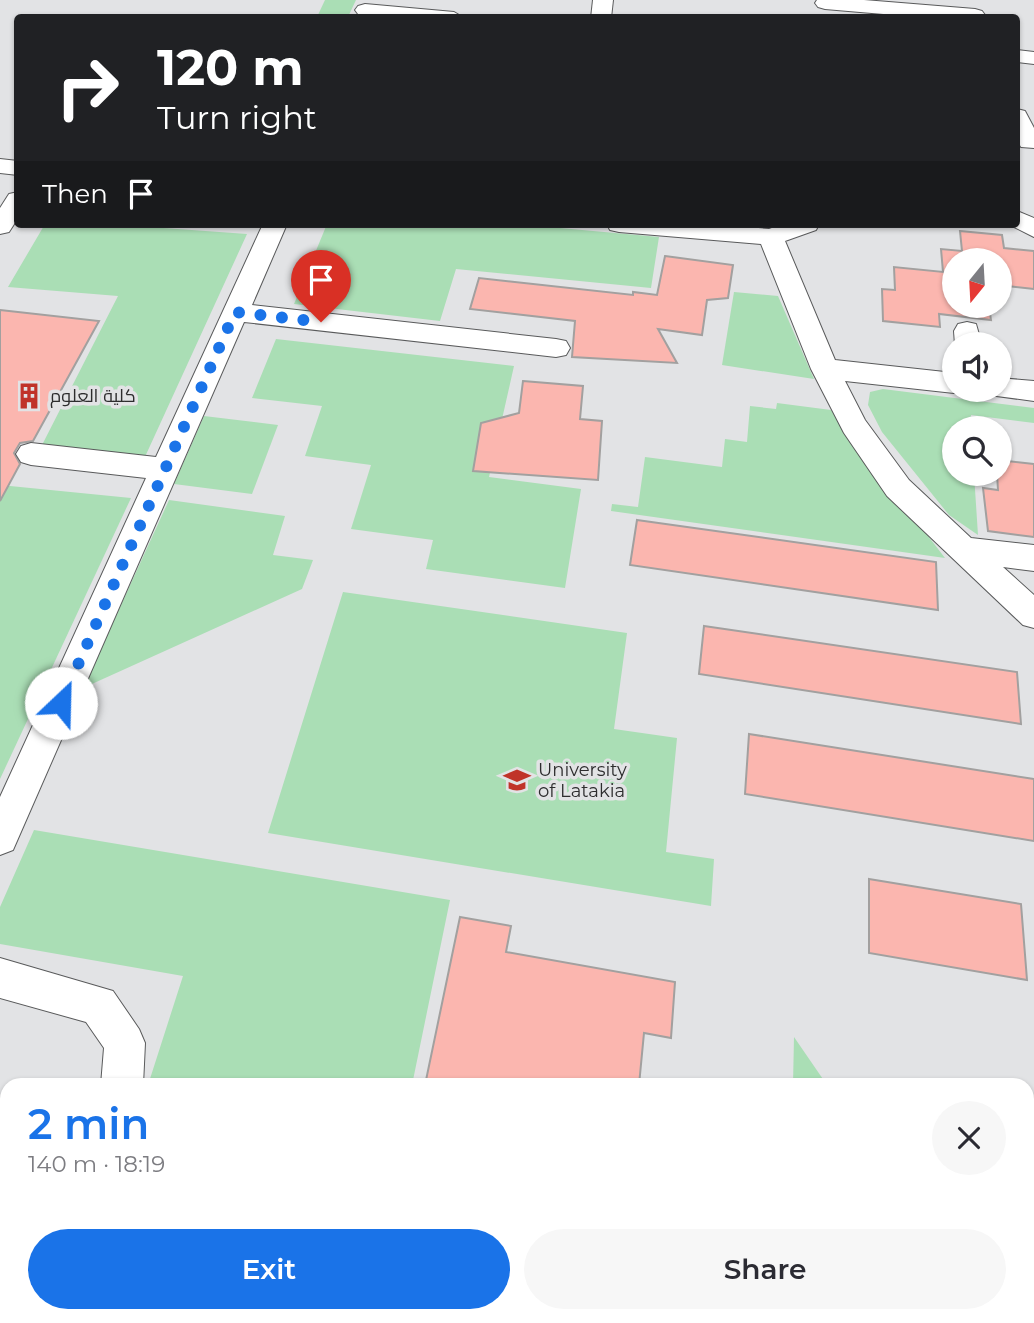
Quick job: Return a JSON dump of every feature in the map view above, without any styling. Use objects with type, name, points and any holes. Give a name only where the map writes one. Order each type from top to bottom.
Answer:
[{"type":"street","points":[[825,3],[973,11]]},
{"type":"street","points":[[365,9],[414,14]]},
{"type":"street","points":[[1020,124],[1027,143]]},
{"type":"street","points":[[0,226],[14,206]]},
{"type":"street","points":[[0,838],[273,228]]},
{"type":"street","points":[[666,228],[771,237],[796,228]]},
{"type":"street","points":[[771,237],[825,369],[854,426],[898,488],[1034,615]]},
{"type":"street","points":[[235,312],[556,348]]},
{"type":"street","points":[[825,369],[942,382]]},
{"type":"street","points":[[1012,388],[1034,391]]},
{"type":"street","points":[[31,454],[165,469]]},
{"type":"street","points":[[964,549],[1034,558]]},
{"type":"street","points":[[0,978],[99,1005],[125,1043],[122,1078]]},
{"type":"green space","points":[[325,0],[356,0],[349,14],[318,14]]},
{"type":"green space","points":[[43,228],[164,228],[247,234],[144,459],[41,447],[118,296],[8,287]]},
{"type":"green space","points":[[325,228],[560,228],[659,237],[651,288],[456,269],[440,321],[294,304]]},
{"type":"green space","points":[[734,292],[778,296],[814,379],[722,365]]},
{"type":"green space","points":[[276,339],[514,366],[489,477],[581,489],[565,588],[426,569],[433,540],[351,529],[371,465],[305,456],[322,406],[252,398]]},
{"type":"green space","points":[[883,389],[942,396],[942,402],[986,402],[1034,408],[1034,423],[1012,420],[1012,416],[942,416],[942,486],[975,486],[978,535],[949,515],[882,432],[868,405],[870,392]]},
{"type":"green space","points":[[777,403],[831,410],[945,558],[611,511],[612,504],[638,507],[645,457],[722,467],[725,439],[747,442],[750,406],[776,409]]},
{"type":"green space","points":[[204,416],[278,425],[252,494],[174,484]]},
{"type":"green space","points":[[0,485],[131,498],[0,779]]},
{"type":"green space","points":[[169,500],[285,516],[273,555],[313,560],[302,589],[83,688]]},
{"type":"green space","points":[[343,592],[627,633],[614,729],[677,738],[666,852],[714,859],[711,906],[268,833]]},
{"type":"green space","points":[[34,830],[450,900],[413,1078],[150,1078],[183,976],[0,944],[0,907]]},
{"type":"green space","points":[[794,1037],[822,1078],[793,1078]]},
{"type":"building","points":[[960,231],[1002,235],[1004,248],[962,248]]},
{"type":"building","points":[[1012,249],[1034,251],[1034,289],[1012,286]]},
{"type":"building","points":[[665,256],[733,265],[728,298],[707,300],[702,335],[658,329],[677,363],[572,357],[575,321],[470,309],[479,278],[633,295],[633,292],[657,295]]},
{"type":"building","points":[[894,267],[942,272],[940,327],[883,321],[882,289],[895,290]]},
{"type":"building","name":"كلية العلوم","points":[[0,310],[99,321],[33,441],[20,443],[14,453],[20,464],[0,501]]},
{"type":"building","points":[[523,381],[583,386],[580,419],[602,421],[598,480],[473,471],[481,423],[519,413]]},
{"type":"building","points":[[1012,461],[1034,464],[1034,537],[988,531],[983,488],[998,490],[998,486],[1012,486]]},
{"type":"building","points":[[637,520],[936,562],[938,610],[630,565]]},
{"type":"building","points":[[704,626],[1017,672],[1021,724],[699,674]]},
{"type":"building","points":[[749,734],[1034,779],[1034,841],[745,794]]},
{"type":"building","points":[[869,879],[1021,904],[1027,980],[869,953]]},
{"type":"building","points":[[460,917],[511,926],[506,952],[675,982],[671,1038],[644,1033],[640,1078],[426,1078]]},
{"type":"place","name":"كلية العلوم","points":[[29,396]]},
{"type":"place","name":"University of Latakia","points":[[517,780]]},
{"type":"route","points":[[61,703],[235,312],[321,322]]}]
